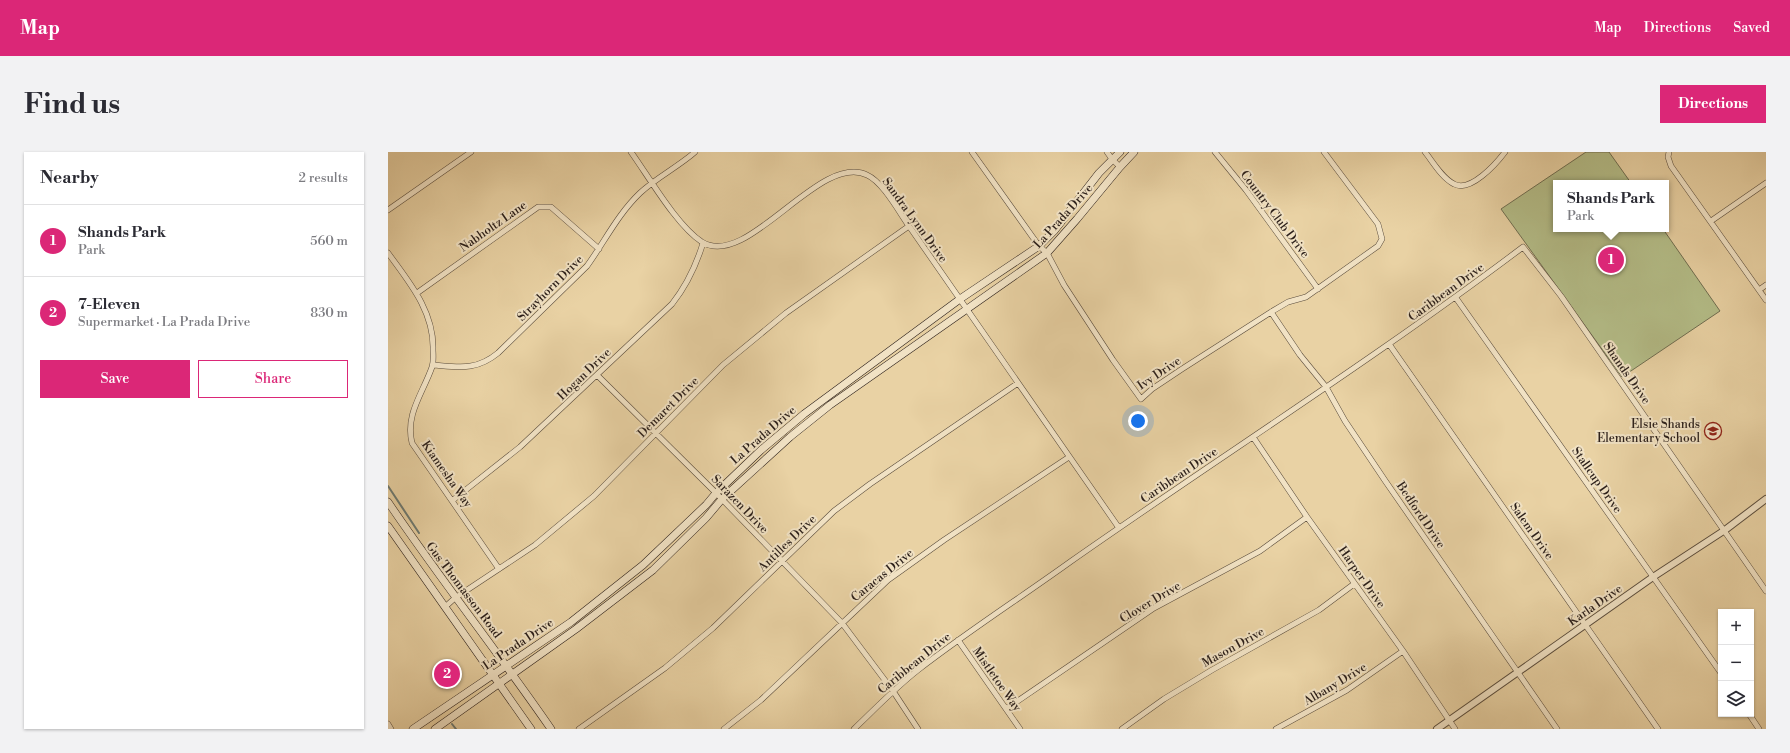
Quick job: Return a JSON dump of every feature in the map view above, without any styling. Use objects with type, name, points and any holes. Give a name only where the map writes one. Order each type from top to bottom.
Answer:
[{"type":"main road","name":"La Prada Drive","points":[[413,729],[492,674],[533,649],[577,618],[643,565],[761,450],[804,414],[960,299],[1039,246],[1070,211],[1112,159],[1120,152]]},
{"type":"main road","name":"La Prada Drive","points":[[435,729],[582,624],[653,570],[706,518],[722,499],[790,437],[830,405],[1047,253],[1120,166],[1134,152]]},
{"type":"main road","points":[[1070,211],[1077,219]]},
{"type":"main road","name":"Gus Thomasson Road","points":[[388,502],[551,729]]},
{"type":"main road","name":"Gus Thomasson Road","points":[[388,526],[530,729]]},
{"type":"main road","points":[[577,618],[582,624]]},
{"type":"street","points":[[388,210],[471,152]]},
{"type":"street","points":[[631,152],[685,228],[703,243]]},
{"type":"street","name":"Strayhorn Drive","points":[[433,365],[468,368],[489,361],[588,266],[609,231],[629,204],[652,183],[695,152]]},
{"type":"street","name":"Ivy Drive","points":[[972,152],[1039,246],[1047,253],[1064,285],[1113,360],[1141,399],[1152,389],[1160,386],[1182,369],[1271,312],[1288,302],[1306,297],[1378,246],[1382,239],[1378,224],[1324,152]]},
{"type":"street","points":[[1107,152],[1120,166]]},
{"type":"street","name":"Country Club Drive","points":[[1215,152],[1246,190],[1318,289]]},
{"type":"street","points":[[1425,152],[1448,180],[1454,185],[1459,186],[1472,183],[1482,176],[1505,152]]},
{"type":"street","points":[[1669,152],[1668,157],[1671,166],[1766,300]]},
{"type":"street","name":"Sandra Lynn Drive","points":[[703,243],[718,246],[735,243],[772,220],[812,189],[835,174],[860,173],[870,177],[884,192],[909,226],[1119,528]]},
{"type":"street","points":[[1711,221],[1766,183]]},
{"type":"street","name":"Nabholtz Lane","points":[[417,293],[538,207],[551,207],[599,249]]},
{"type":"street","name":"Demaret Drive","points":[[445,607],[456,598],[535,546],[594,496],[723,365],[786,313],[909,226]]},
{"type":"street","name":"Hogan Drive","points":[[453,500],[520,447],[672,304],[684,289],[696,264],[703,243]]},
{"type":"street","name":"Caribbean Drive","points":[[854,729],[893,691],[958,640],[1456,298],[1524,247]]},
{"type":"street","name":"Shands Drive","points":[[1524,247],[1561,296],[1766,591]]},
{"type":"street","name":"Kiamesha Way","points":[[388,253],[417,293],[428,315],[433,337],[433,365],[411,414],[410,434],[412,442],[499,569]]},
{"type":"street","points":[[1759,290],[1766,285]]},
{"type":"street","name":"Stallcup Drive","points":[[1456,298],[1718,669]]},
{"type":"street","name":"Bedford Drive","points":[[1271,312],[1299,353],[1326,388],[1345,421],[1557,729]]},
{"type":"street","name":"Salem Drive","points":[[1389,344],[1658,729]]},
{"type":"street","name":"Sarazen Drive","points":[[597,375],[657,433],[842,623],[893,691],[918,729]]},
{"type":"street","name":"Antilles Drive","points":[[579,729],[665,668],[713,628],[782,563],[834,511],[870,484],[1018,383]]},
{"type":"street","name":"Harper Drive","points":[[1253,437],[1455,729]]},
{"type":"street","name":"Caracas Drive","points":[[724,729],[761,700],[888,580],[944,540],[1069,457]]},
{"type":"street","name":"Karla Drive","points":[[1437,729],[1653,577],[1725,530],[1766,499]]},
{"type":"street","name":"Clover Drive","points":[[1006,709],[1154,608],[1260,551],[1307,517]]},
{"type":"street","name":"Mason Drive","points":[[1122,729],[1164,699],[1212,670],[1319,610],[1354,584]]},
{"type":"street","name":"Mistletoe Way","points":[[958,640],[1020,729]]},
{"type":"street","name":"Albany Drive","points":[[1276,729],[1347,690],[1403,652]]},
{"type":"street","points":[[1751,717],[1759,729]]},
{"type":"street","points":[[388,724],[391,729]]},
{"type":"green space","points":[[1586,152],[1609,152],[1629,180],[1553,180],[1553,232],[1665,232],[1720,311],[1622,377],[1501,209]]},
{"type":"waterway","points":[[388,486],[419,533]]},
{"type":"waterway","points":[[452,724],[456,729]]},
{"type":"place","name":"Shands Park","points":[[1611,260]]},
{"type":"place","name":"Elsie Shands Elementary School","points":[[1713,431]]},
{"type":"place","name":"7-Eleven","points":[[447,674]]}]
